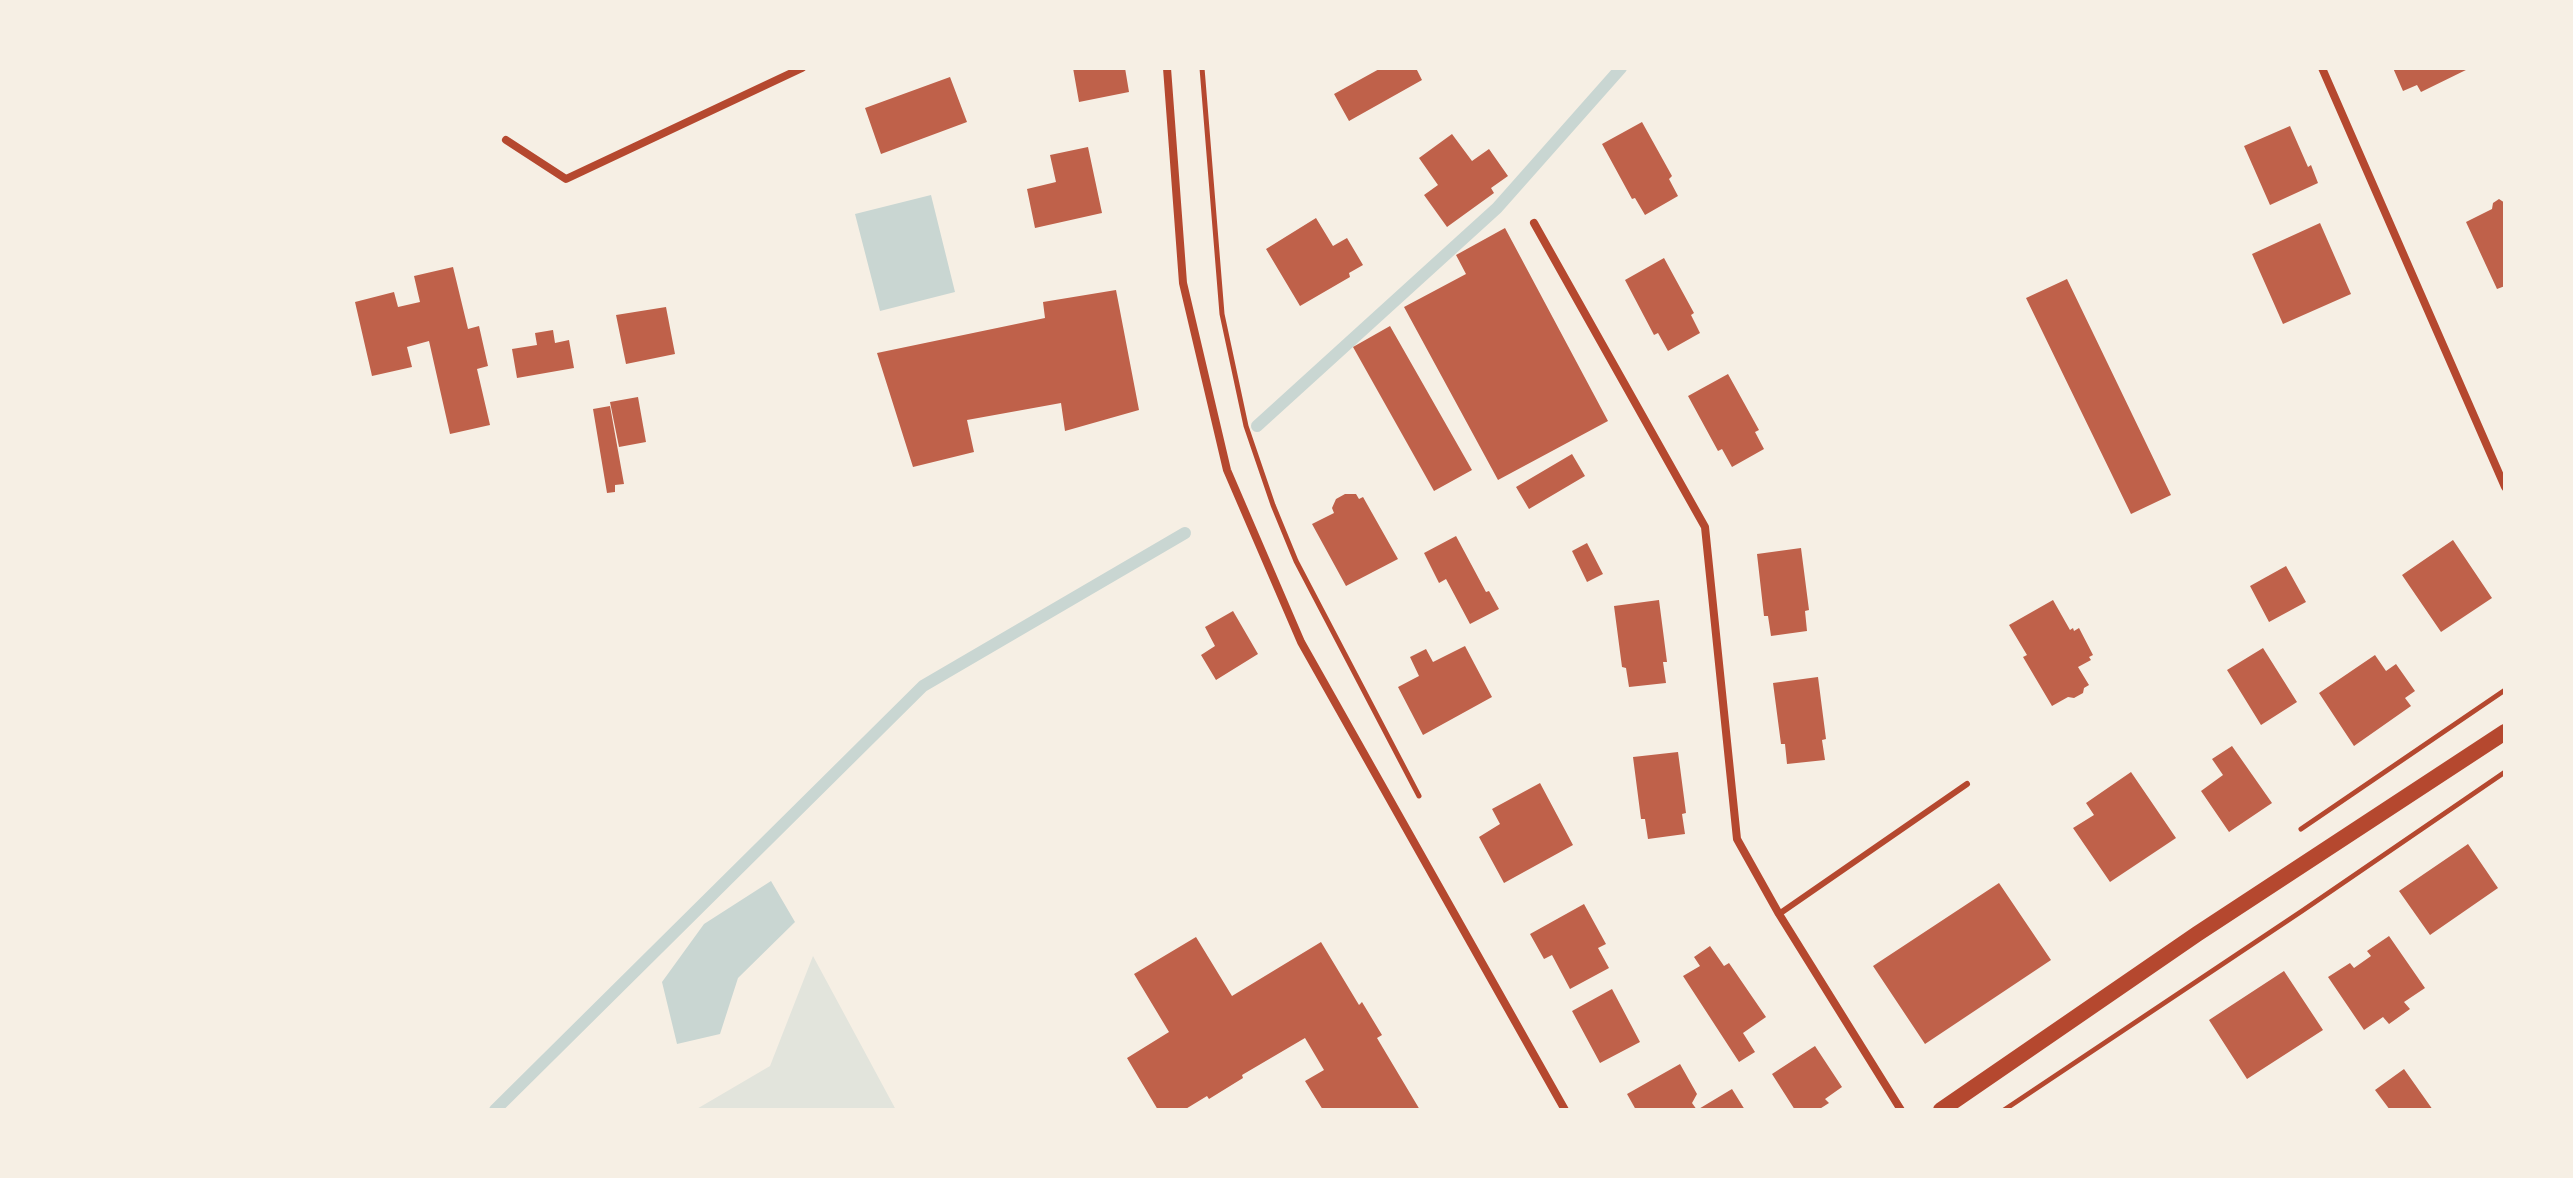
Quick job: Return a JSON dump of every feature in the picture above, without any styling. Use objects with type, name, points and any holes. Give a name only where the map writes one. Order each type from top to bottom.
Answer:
[{"type":"main road","points":[[1941,1110],[2210,925],[2505,732]]},
{"type":"street","points":[[506,140],[566,179],[802,68]]},
{"type":"street","points":[[1167,68],[1183,283],[1227,470],[1301,642],[1565,1110]]},
{"type":"street","points":[[2322,68],[2505,487]]},
{"type":"street","points":[[1534,223],[1705,527],[1737,839],[1779,914],[1901,1110]]},
{"type":"lane","points":[[1779,914],[1967,784]]},
{"type":"path","points":[[1202,68],[1222,314],[1246,426],[1296,561],[1423,803]]},
{"type":"path","points":[[2004,1110],[2505,772]]},
{"type":"shaded area","points":[[931,195],[955,292],[880,311],[855,214]]},
{"type":"shaded area","points":[[771,881],[795,922],[738,978],[720,1034],[677,1044],[662,982],[704,924]]},
{"type":"shaded area","points":[[813,956],[896,1110],[695,1110],[770,1066]]},
{"type":"building","points":[[1073,68],[1125,68],[1129,92],[1079,102]]},
{"type":"building","points":[[1381,68],[1416,68],[1422,80],[1349,121],[1334,94]]},
{"type":"building","points":[[2393,68],[2470,68],[2421,92],[2417,85],[2403,91]]},
{"type":"building","points":[[950,77],[967,122],[881,154],[865,108]]},
{"type":"building","points":[[1642,122],[1672,176],[1669,179],[1678,196],[1645,215],[1635,198],[1632,199],[1602,144]]},
{"type":"building","points":[[2290,126],[2318,183],[2270,205],[2244,146]]},
{"type":"building","points":[[1452,134],[1472,161],[1489,149],[1508,176],[1491,188],[1494,193],[1447,227],[1424,195],[1438,185],[1419,158]]},
{"type":"building","points":[[1088,147],[1102,213],[1035,228],[1027,189],[1056,182],[1050,155]]},
{"type":"building","points":[[2499,199],[2505,203],[2505,286],[2497,289],[2466,222],[2492,209],[2493,203]]},
{"type":"building","points":[[1316,218],[1333,246],[1347,238],[1363,265],[1349,273],[1350,277],[1300,306],[1266,249]]},
{"type":"building","points":[[2320,223],[2351,294],[2283,324],[2252,254]]},
{"type":"building","points":[[1505,228],[1608,421],[1498,480],[1404,307],[1466,274],[1456,255]]},
{"type":"building","points":[[1664,258],[1694,313],[1691,315],[1700,333],[1668,351],[1658,333],[1654,335],[1625,280]]},
{"type":"building","points":[[453,267],[468,329],[479,326],[488,366],[477,369],[490,425],[450,434],[429,341],[407,347],[412,367],[372,376],[355,302],[394,292],[398,307],[420,302],[414,276]]},
{"type":"building","points":[[2067,279],[2171,495],[2131,514],[2026,298]]},
{"type":"building","points":[[1116,290],[1139,410],[1065,431],[1061,403],[967,420],[974,452],[913,467],[877,353],[1045,318],[1043,302]]},
{"type":"building","points":[[666,307],[675,354],[626,364],[616,315]]},
{"type":"building","points":[[1390,326],[1472,470],[1434,491],[1353,347]]},
{"type":"building","points":[[553,330],[555,343],[569,340],[574,368],[517,378],[512,349],[537,345],[535,333]]},
{"type":"building","points":[[1728,374],[1759,430],[1755,432],[1764,449],[1732,467],[1722,449],[1718,451],[1688,396]]},
{"type":"building","points":[[638,397],[646,442],[619,447],[610,402]]},
{"type":"building","points":[[610,406],[624,484],[615,485],[615,492],[607,493],[593,409]]},
{"type":"building","points":[[1572,454],[1585,476],[1529,509],[1516,487]]},
{"type":"building","points":[[1345,494],[1356,494],[1359,499],[1363,497],[1398,559],[1346,586],[1312,524],[1334,513],[1332,508],[1336,499]]},
{"type":"building","points":[[1456,536],[1486,592],[1489,591],[1499,609],[1470,624],[1446,579],[1439,583],[1424,553]]},
{"type":"building","points":[[2453,540],[2492,598],[2441,632],[2402,575]]},
{"type":"building","points":[[1587,543],[1603,574],[1587,582],[1572,551]]},
{"type":"building","points":[[1801,548],[1809,610],[1805,611],[1807,631],[1771,636],[1768,616],[1764,616],[1757,554]]},
{"type":"building","points":[[2286,566],[2306,602],[2269,622],[2250,586]]},
{"type":"building","points":[[1659,600],[1667,662],[1663,662],[1666,683],[1629,687],[1626,668],[1622,667],[1614,606]]},
{"type":"building","points":[[2053,600],[2070,630],[2079,628],[2093,655],[2089,657],[2091,660],[2078,667],[2089,685],[2083,693],[2052,706],[2023,657],[2027,655],[2009,625]]},
{"type":"building","points":[[1233,611],[1258,654],[1216,680],[1201,655],[1215,646],[1205,627]]},
{"type":"building","points":[[1465,646],[1492,697],[1423,735],[1398,687],[1419,676],[1410,657],[1426,649],[1433,662]]},
{"type":"building","points":[[2263,648],[2297,702],[2261,725],[2227,670]]},
{"type":"building","points":[[2375,655],[2386,671],[2396,664],[2415,691],[2405,698],[2411,706],[2354,746],[2319,693]]},
{"type":"building","points":[[1818,677],[1826,739],[1822,740],[1825,760],[1787,764],[1785,744],[1781,744],[1773,683]]},
{"type":"building","points":[[2232,746],[2272,803],[2229,832],[2201,791],[2223,775],[2212,759]]},
{"type":"building","points":[[1678,752],[1686,813],[1682,814],[1685,834],[1648,839],[1645,819],[1641,819],[1633,757]]},
{"type":"building","points":[[2131,772],[2176,838],[2110,882],[2073,828],[2094,815],[2086,803]]},
{"type":"building","points":[[1540,783],[1573,845],[1504,883],[1479,837],[1500,824],[1492,809]]},
{"type":"building","points":[[2468,844],[2498,888],[2430,935],[2399,891]]},
{"type":"building","points":[[1999,883],[2051,960],[1925,1044],[1873,966]]},
{"type":"building","points":[[1584,904],[1606,944],[1598,948],[1609,968],[1570,989],[1552,955],[1544,959],[1530,934]]},
{"type":"building","points":[[2389,936],[2425,988],[2404,1002],[2410,1009],[2389,1024],[2383,1017],[2364,1030],[2328,977],[2350,963],[2354,968],[2371,956],[2367,951]]},
{"type":"building","points":[[1196,937],[1232,996],[1321,942],[1359,1005],[1362,1002],[1382,1035],[1377,1038],[1420,1110],[1323,1110],[1305,1081],[1324,1070],[1305,1038],[1242,1075],[1243,1078],[1209,1099],[1207,1096],[1184,1110],[1158,1110],[1127,1058],[1169,1032],[1134,974]]},
{"type":"building","points":[[1710,946],[1724,966],[1729,963],[1766,1017],[1743,1033],[1755,1052],[1739,1062],[1683,976],[1700,966],[1694,957]]},
{"type":"building","points":[[2284,971],[2323,1030],[2247,1079],[2209,1020]]},
{"type":"building","points":[[1612,989],[1640,1042],[1600,1063],[1572,1011]]},
{"type":"building","points":[[1815,1046],[1842,1087],[1825,1099],[1829,1103],[1818,1110],[1795,1110],[1772,1074]]},
{"type":"building","points":[[1680,1064],[1697,1094],[1692,1103],[1697,1110],[1636,1110],[1627,1094]]},
{"type":"building","points":[[2404,1069],[2433,1110],[2390,1110],[2375,1090]]},
{"type":"building","points":[[1732,1089],[1745,1110],[1697,1110]]},
{"type":"waterway","points":[[1257,426],[1497,208],[1621,68]]},
{"type":"waterway","points":[[495,1110],[923,686],[1185,533]]}]
